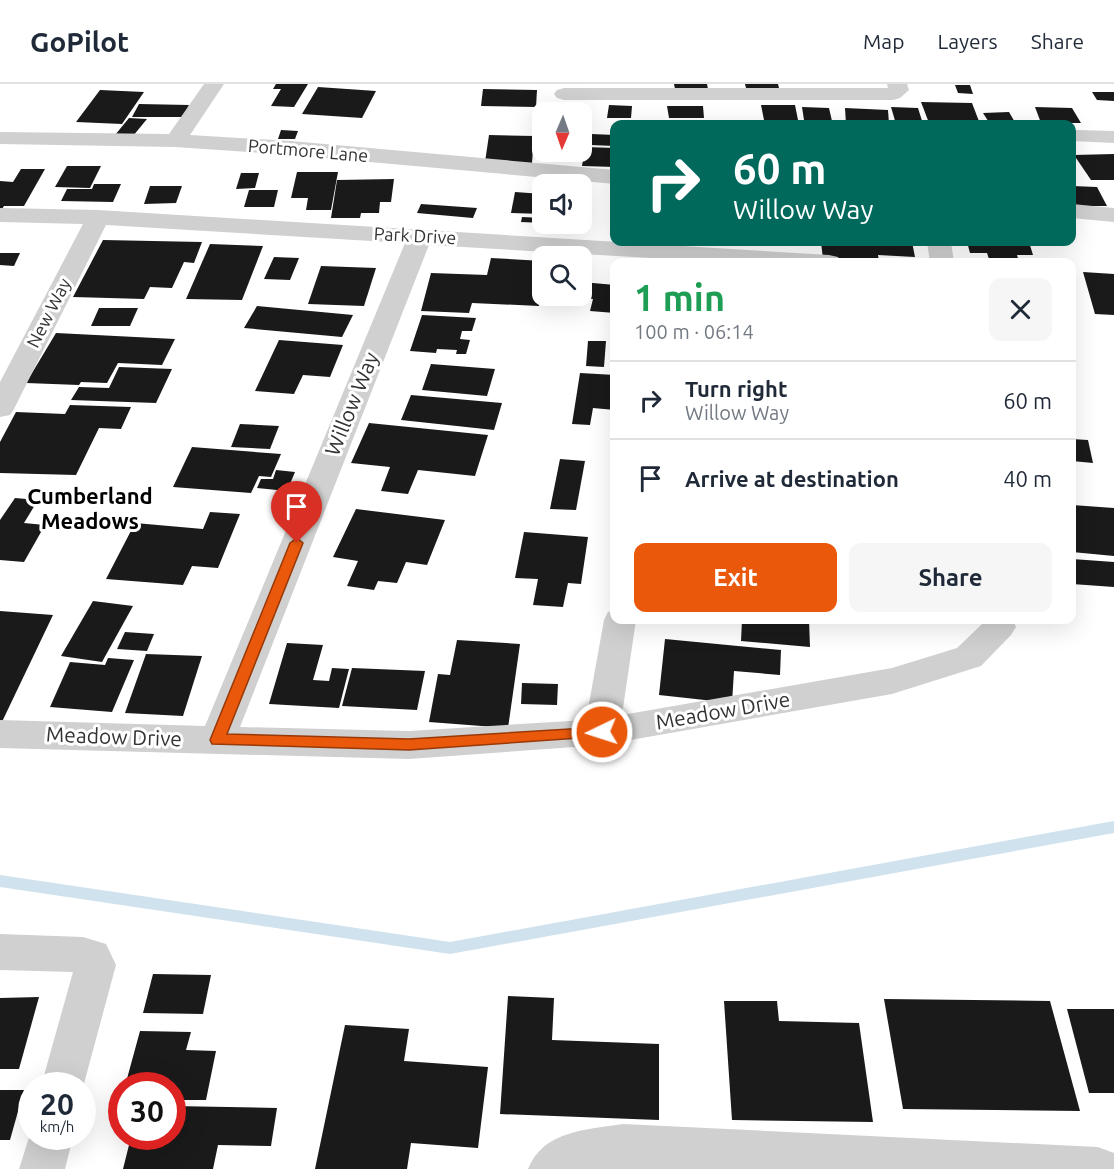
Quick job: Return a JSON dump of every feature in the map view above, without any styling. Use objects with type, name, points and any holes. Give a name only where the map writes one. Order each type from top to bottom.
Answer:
[{"type":"street","points":[[175,141],[214,84]]},
{"type":"street","points":[[564,97],[734,88],[893,94],[899,90],[897,84]]},
{"type":"street","points":[[1078,136],[1114,137]]},
{"type":"street","name":"Portmore Lane","points":[[0,138],[175,141],[291,148],[567,174]]},
{"type":"street","points":[[566,162],[567,174]]},
{"type":"street","name":"Portmore Lane","points":[[592,176],[610,177]]},
{"type":"street","points":[[1076,212],[1114,215]]},
{"type":"street","name":"Park Drive","points":[[0,215],[98,217],[420,236],[678,258]]},
{"type":"street","name":"New Way","points":[[0,409],[98,217]]},
{"type":"street","name":"Willow Way","points":[[217,740],[420,236]]},
{"type":"street","points":[[602,732],[619,624]]},
{"type":"street","name":"Meadow Drive","points":[[0,734],[409,745],[602,732],[892,681],[969,657],[997,624]]},
{"type":"street","points":[[0,952],[92,957],[96,965],[67,1072]]},
{"type":"street","points":[[551,1169],[571,1155],[623,1146],[1098,1169]]},
{"type":"street","points":[[42,1169],[47,1150]]},
{"type":"building","points":[[276,84],[308,84],[294,107],[271,106],[281,89],[273,89]]},
{"type":"building","points":[[674,84],[707,84],[708,89],[675,89]]},
{"type":"building","points":[[745,84],[778,84],[779,88],[746,88]]},
{"type":"building","points":[[955,85],[970,85],[973,94],[958,93]]},
{"type":"building","points":[[318,87],[376,91],[362,118],[302,114]]},
{"type":"building","points":[[483,89],[537,90],[536,102],[532,102],[532,107],[481,106]]},
{"type":"building","points":[[100,90],[144,92],[122,124],[76,122]]},
{"type":"building","points":[[1092,92],[1114,92],[1114,101],[1097,100]]},
{"type":"building","points":[[921,102],[972,103],[978,120],[928,120]]},
{"type":"building","points":[[139,104],[189,105],[183,117],[132,117]]},
{"type":"building","points":[[609,105],[632,106],[631,118],[607,118]]},
{"type":"building","points":[[761,105],[795,105],[798,120],[764,120]]},
{"type":"building","points":[[667,106],[703,106],[704,118],[669,118]]},
{"type":"building","points":[[802,107],[829,108],[832,120],[804,120]]},
{"type":"building","points":[[891,107],[918,108],[922,120],[895,120]]},
{"type":"building","points":[[1035,107],[1072,108],[1081,123],[1076,123],[1076,120],[1040,120]]},
{"type":"building","points":[[845,108],[888,110],[889,120],[846,120]]},
{"type":"building","points":[[1009,112],[1014,120],[987,120],[983,113]]},
{"type":"building","points":[[129,118],[147,119],[133,136],[115,135]]},
{"type":"building","points":[[281,130],[298,131],[295,139],[278,139]]},
{"type":"building","points":[[592,134],[610,135],[610,146],[592,145]]},
{"type":"building","points":[[489,135],[532,136],[532,163],[485,162]]},
{"type":"building","points":[[592,147],[610,148],[610,167],[582,166],[583,162],[592,162]]},
{"type":"building","points":[[1114,154],[1114,180],[1091,180],[1076,155]]},
{"type":"building","points":[[67,166],[101,166],[90,188],[55,187]]},
{"type":"building","points":[[21,169],[45,169],[24,206],[4,206],[0,212],[0,181],[13,182]]},
{"type":"building","points":[[297,172],[338,172],[331,210],[306,210],[308,198],[291,198]]},
{"type":"building","points":[[241,173],[259,173],[255,188],[236,189]]},
{"type":"building","points":[[394,179],[391,202],[380,202],[379,213],[361,213],[360,218],[331,218],[337,180]]},
{"type":"building","points":[[94,184],[121,184],[113,202],[61,201],[67,189],[92,189]]},
{"type":"building","points":[[150,186],[182,186],[176,203],[144,204]]},
{"type":"building","points":[[1076,186],[1097,187],[1107,206],[1076,206]]},
{"type":"building","points":[[249,190],[278,190],[274,207],[244,207]]},
{"type":"building","points":[[515,192],[532,193],[532,214],[511,213]]},
{"type":"building","points":[[421,204],[477,208],[473,218],[417,213]]},
{"type":"building","points":[[522,217],[532,217],[532,222],[521,222]]},
{"type":"building","points":[[103,240],[202,242],[194,263],[184,262],[172,288],[150,287],[144,299],[73,297]]},
{"type":"building","points":[[210,244],[263,246],[242,300],[186,299]]},
{"type":"building","points":[[821,246],[913,246],[915,257],[878,255],[878,258],[823,258]]},
{"type":"building","points":[[968,246],[1030,246],[1033,255],[1017,255],[1018,258],[989,258],[987,253],[970,253]]},
{"type":"building","points":[[0,253],[20,253],[14,266],[0,265]]},
{"type":"building","points":[[274,257],[299,258],[290,280],[264,279]]},
{"type":"building","points":[[491,258],[532,260],[532,306],[472,303],[469,313],[421,311],[431,273],[487,275]]},
{"type":"building","points":[[321,266],[376,268],[364,306],[308,304]]},
{"type":"building","points":[[1083,272],[1114,274],[1114,315],[1095,314]]},
{"type":"building","points":[[592,283],[610,285],[610,313],[590,311],[593,299]]},
{"type":"building","points":[[257,306],[353,315],[342,337],[244,328]]},
{"type":"building","points":[[99,308],[138,308],[130,326],[91,326]]},
{"type":"building","points":[[422,315],[476,318],[472,331],[462,331],[460,339],[470,340],[466,354],[456,354],[457,350],[437,349],[436,353],[410,351]]},
{"type":"building","points":[[56,333],[175,339],[162,365],[118,363],[107,383],[81,382],[79,385],[26,383]]},
{"type":"building","points":[[279,340],[343,345],[330,377],[303,375],[294,394],[255,391]]},
{"type":"building","points":[[588,341],[606,341],[604,367],[586,366]]},
{"type":"building","points":[[431,364],[495,369],[487,396],[422,390]]},
{"type":"building","points":[[119,367],[172,369],[156,403],[71,400],[79,387],[109,388]]},
{"type":"building","points":[[580,373],[610,375],[610,410],[593,408],[590,425],[572,424]]},
{"type":"building","points":[[411,395],[502,403],[494,430],[401,420]]},
{"type":"building","points":[[70,405],[131,407],[121,429],[99,428],[76,475],[0,473],[0,442],[16,412],[65,414]]},
{"type":"building","points":[[369,423],[488,435],[475,476],[418,470],[408,494],[381,491],[390,467],[351,463]]},
{"type":"building","points":[[240,424],[279,426],[270,449],[231,447]]},
{"type":"building","points":[[1076,439],[1088,440],[1093,463],[1076,461]]},
{"type":"building","points":[[192,447],[281,454],[271,477],[259,476],[251,493],[173,487]]},
{"type":"building","points":[[560,459],[585,461],[576,510],[550,509]]},
{"type":"building","points":[[276,470],[295,472],[287,491],[257,488],[261,479],[273,479]]},
{"type":"building","points":[[15,498],[38,500],[24,523],[45,525],[24,562],[0,560],[0,520]]},
{"type":"building","points":[[1076,505],[1114,508],[1114,556],[1076,552]]},
{"type":"building","points":[[356,509],[445,520],[427,565],[406,562],[397,583],[378,581],[374,590],[347,586],[358,561],[333,557]]},
{"type":"building","points":[[210,512],[240,514],[218,568],[192,566],[183,585],[106,579],[135,523],[203,529]]},
{"type":"building","points":[[524,532],[588,537],[581,584],[568,583],[563,607],[533,605],[538,579],[515,578]]},
{"type":"building","points":[[1076,559],[1114,562],[1114,587],[1076,584]]},
{"type":"building","points":[[93,601],[133,606],[102,662],[61,656]]},
{"type":"building","points":[[0,611],[53,615],[0,726]]},
{"type":"building","points":[[742,624],[809,624],[810,647],[741,641]]},
{"type":"building","points":[[125,632],[154,634],[147,651],[117,649]]},
{"type":"building","points":[[665,639],[781,650],[780,675],[734,671],[732,703],[659,695]]},
{"type":"building","points":[[457,640],[520,644],[508,728],[429,722],[438,674],[450,675]]},
{"type":"building","points":[[287,643],[323,645],[313,680],[329,681],[332,668],[349,669],[339,708],[269,704]]},
{"type":"building","points":[[146,654],[202,656],[183,716],[125,713]]},
{"type":"building","points":[[108,658],[134,660],[112,712],[50,707],[70,662],[105,665]]},
{"type":"building","points":[[352,668],[425,671],[417,710],[342,706]]},
{"type":"building","points":[[522,683],[558,684],[557,705],[521,704]]},
{"type":"building","points":[[153,974],[211,975],[203,1014],[143,1013]]},
{"type":"building","points":[[508,996],[554,998],[552,1040],[659,1044],[659,1120],[500,1114]]},
{"type":"building","points":[[39,997],[19,1069],[0,1069],[0,998]]},
{"type":"building","points":[[884,999],[1050,1001],[1080,1111],[903,1109]]},
{"type":"building","points":[[724,1001],[777,1001],[779,1021],[859,1023],[873,1122],[732,1120]]},
{"type":"building","points":[[1067,1009],[1114,1009],[1114,1093],[1089,1093]]},
{"type":"building","points":[[345,1025],[409,1029],[404,1061],[488,1067],[478,1148],[411,1143],[407,1169],[315,1169]]},
{"type":"building","points":[[140,1031],[191,1032],[186,1050],[216,1051],[206,1100],[186,1100],[186,1072],[129,1072]]},
{"type":"building","points":[[0,1090],[18,1090],[18,1111],[10,1140],[0,1140]]},
{"type":"building","points":[[186,1106],[277,1108],[271,1146],[218,1145],[213,1169],[123,1169],[128,1150],[186,1150]]},
{"type":"waterway","points":[[0,881],[450,948],[1114,827]]},
{"type":"district","name":"Cumberland Meadows","points":[[90,509]]},
{"type":"route","points":[[297,543],[217,740],[409,745],[602,732]]}]
